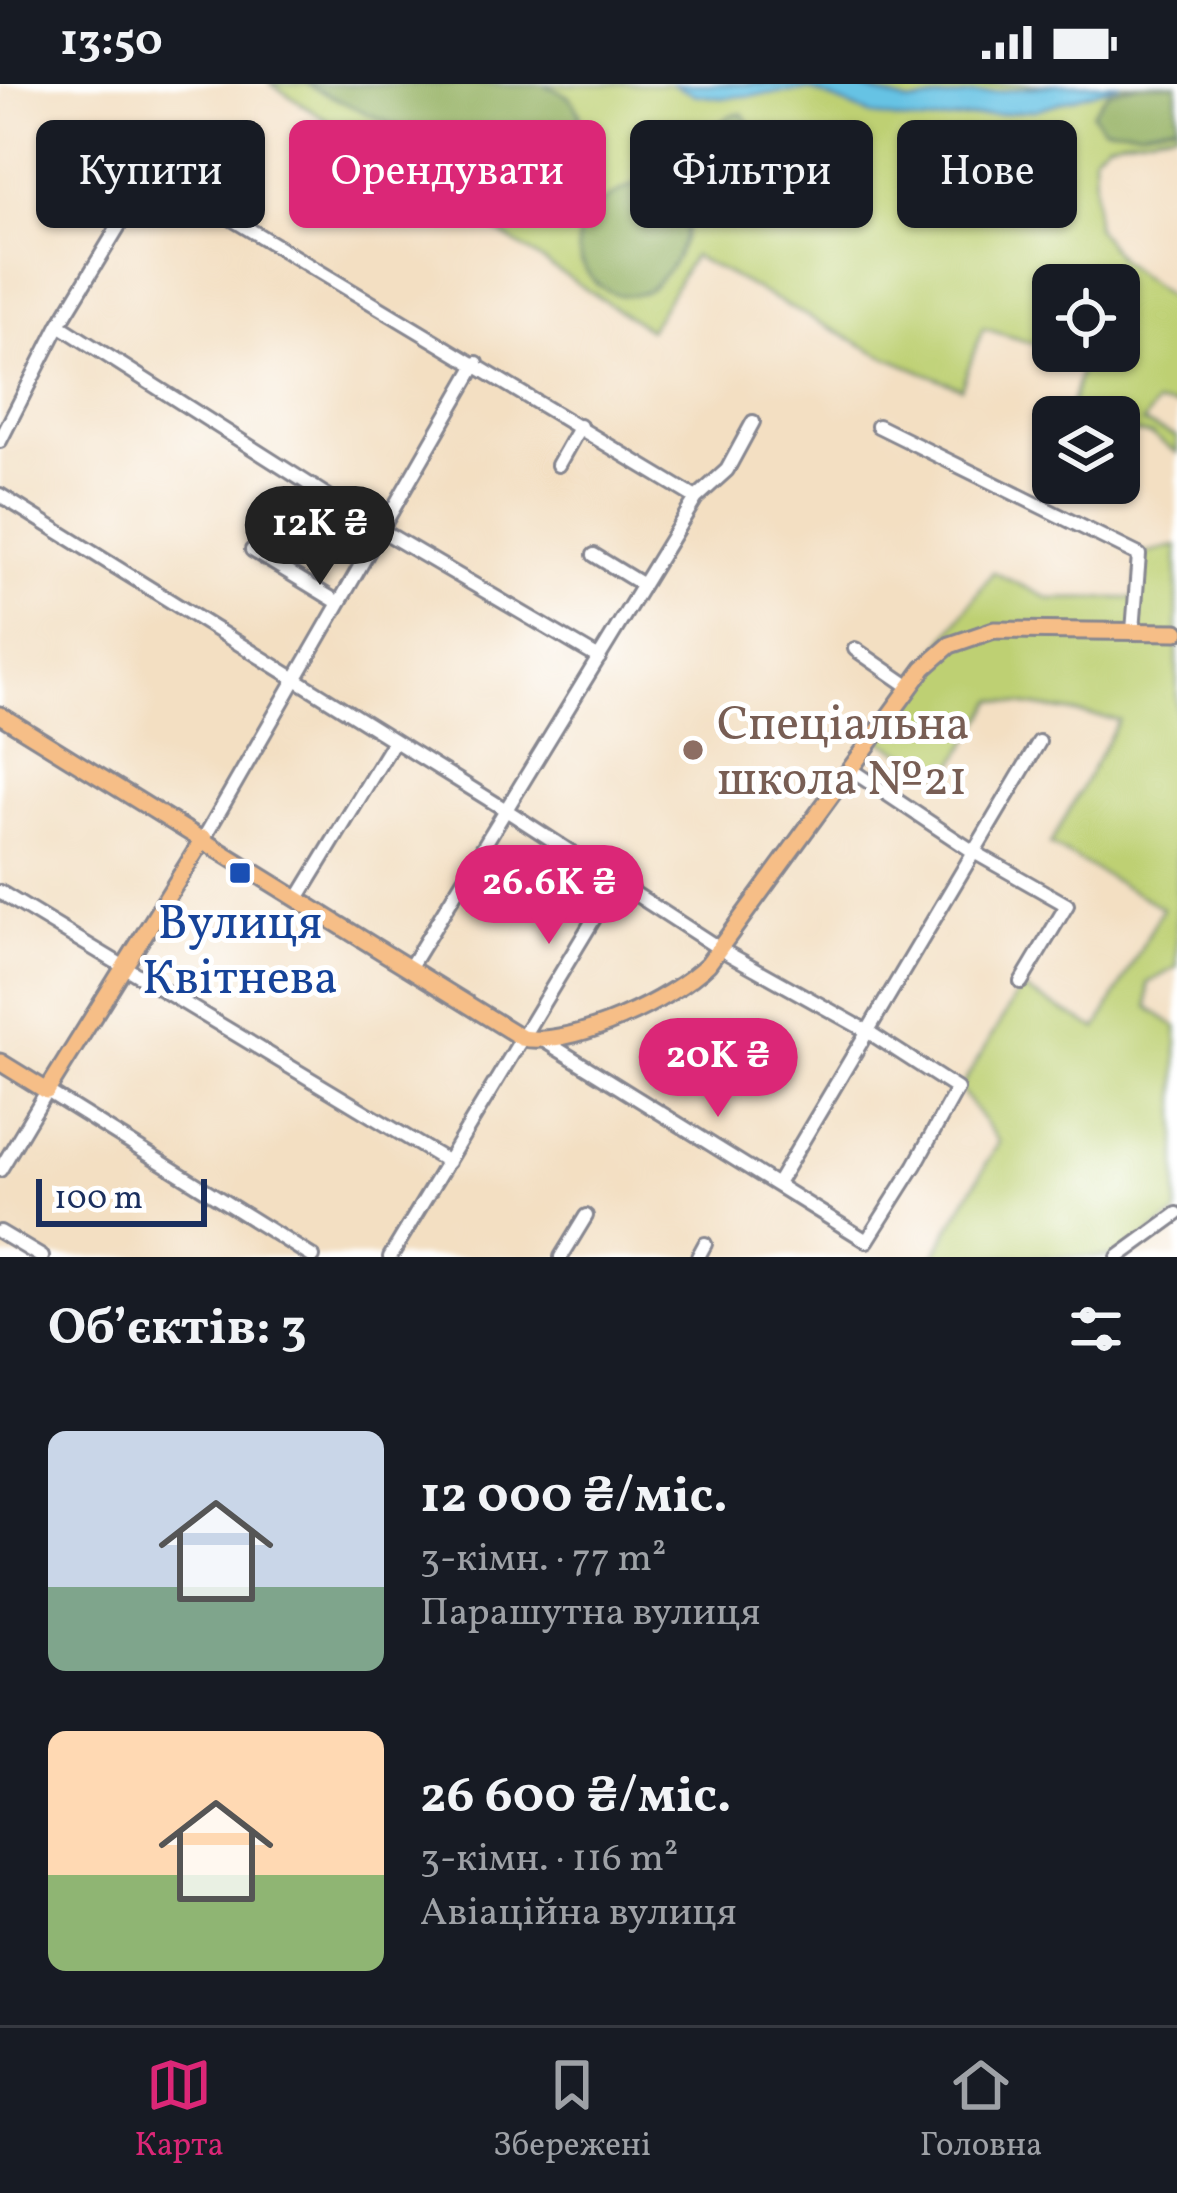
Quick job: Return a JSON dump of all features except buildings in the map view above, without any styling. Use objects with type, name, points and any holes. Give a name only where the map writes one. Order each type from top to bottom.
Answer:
[{"type":"main road","points":[[0,715],[522,1038],[543,1040],[577,1033],[693,977],[720,949],[932,659],[961,639],[1005,630],[1177,632]]},
{"type":"main road","points":[[0,1063],[47,1091],[204,838]]},
{"type":"street","points":[[0,441],[59,325],[152,171],[696,498]]},
{"type":"street","points":[[59,325],[381,530],[598,658]]},
{"type":"street","points":[[204,838],[477,363]]},
{"type":"street","points":[[410,967],[696,498],[727,470],[753,422]]},
{"type":"street","points":[[558,465],[580,426]]},
{"type":"street","points":[[878,426],[1139,555],[1133,631]]},
{"type":"street","points":[[0,495],[720,949],[867,1031],[957,1089],[867,1241],[543,1040]]},
{"type":"street","points":[[252,550],[339,603]]},
{"type":"street","points":[[594,555],[643,585]]},
{"type":"street","points":[[855,650],[910,687]]},
{"type":"street","points":[[299,897],[394,741]]},
{"type":"street","points":[[777,1184],[1039,742]]},
{"type":"street","points":[[850,770],[974,852],[1067,905],[1021,982]]},
{"type":"street","points":[[390,1257],[616,882]]},
{"type":"street","points":[[0,892],[448,1162]]},
{"type":"street","points":[[0,1170],[47,1091],[313,1257]]},
{"type":"street","points":[[1118,1257],[1177,1214]]},
{"type":"street","points":[[562,1257],[586,1216]]},
{"type":"street","points":[[0,1232],[42,1257]]},
{"type":"green space","points":[[271,84],[306,84],[384,120],[326,120]]},
{"type":"green space","points":[[306,84],[543,84],[568,97],[580,120],[383,120]]},
{"type":"green space","points":[[543,84],[1137,84],[1108,92],[1092,114],[1138,130],[1177,123],[1177,130],[1108,141],[1094,154],[1096,228],[1125,264],[1032,264],[1032,343],[983,328],[961,388],[879,354],[693,256],[649,330],[492,228],[582,228],[581,263],[597,285],[683,241],[687,228],[873,228],[873,120],[630,120],[630,188],[606,203],[606,120],[580,120],[568,96]]},
{"type":"green space","points":[[1137,84],[1177,84],[1177,123],[1138,130],[1103,127],[1092,113],[1108,92]]},
{"type":"green space","points":[[743,114],[748,120],[724,120]]},
{"type":"green space","points":[[630,187],[630,228],[686,228],[674,262],[649,290],[619,295],[595,282],[586,271],[578,245],[580,231],[606,228],[606,201]]},
{"type":"green space","points":[[1140,276],[1177,304],[1177,406],[1156,404],[1143,423],[1177,437],[1177,453],[1151,435],[1140,433],[1140,396],[1074,396],[1080,372],[1140,372]]},
{"type":"green space","points":[[1177,546],[1177,967],[1148,983],[1148,1007],[1177,1027],[1177,1214],[1118,1257],[933,1257],[999,1142],[960,1089],[1021,988],[1097,1029],[1163,908],[1050,845],[1119,720],[995,700],[947,776],[874,737],[993,572],[1050,599],[1135,598],[1139,555]]},
{"type":"water","points":[[671,84],[848,84],[909,103],[1056,84],[1121,84],[1035,110],[947,120],[874,116],[810,90],[720,98]]},
{"type":"place","name":"Спеціальна школа №21","points":[[693,750]]},
{"type":"place","name":"Вулиця Квітнева","points":[[240,873]]}]
